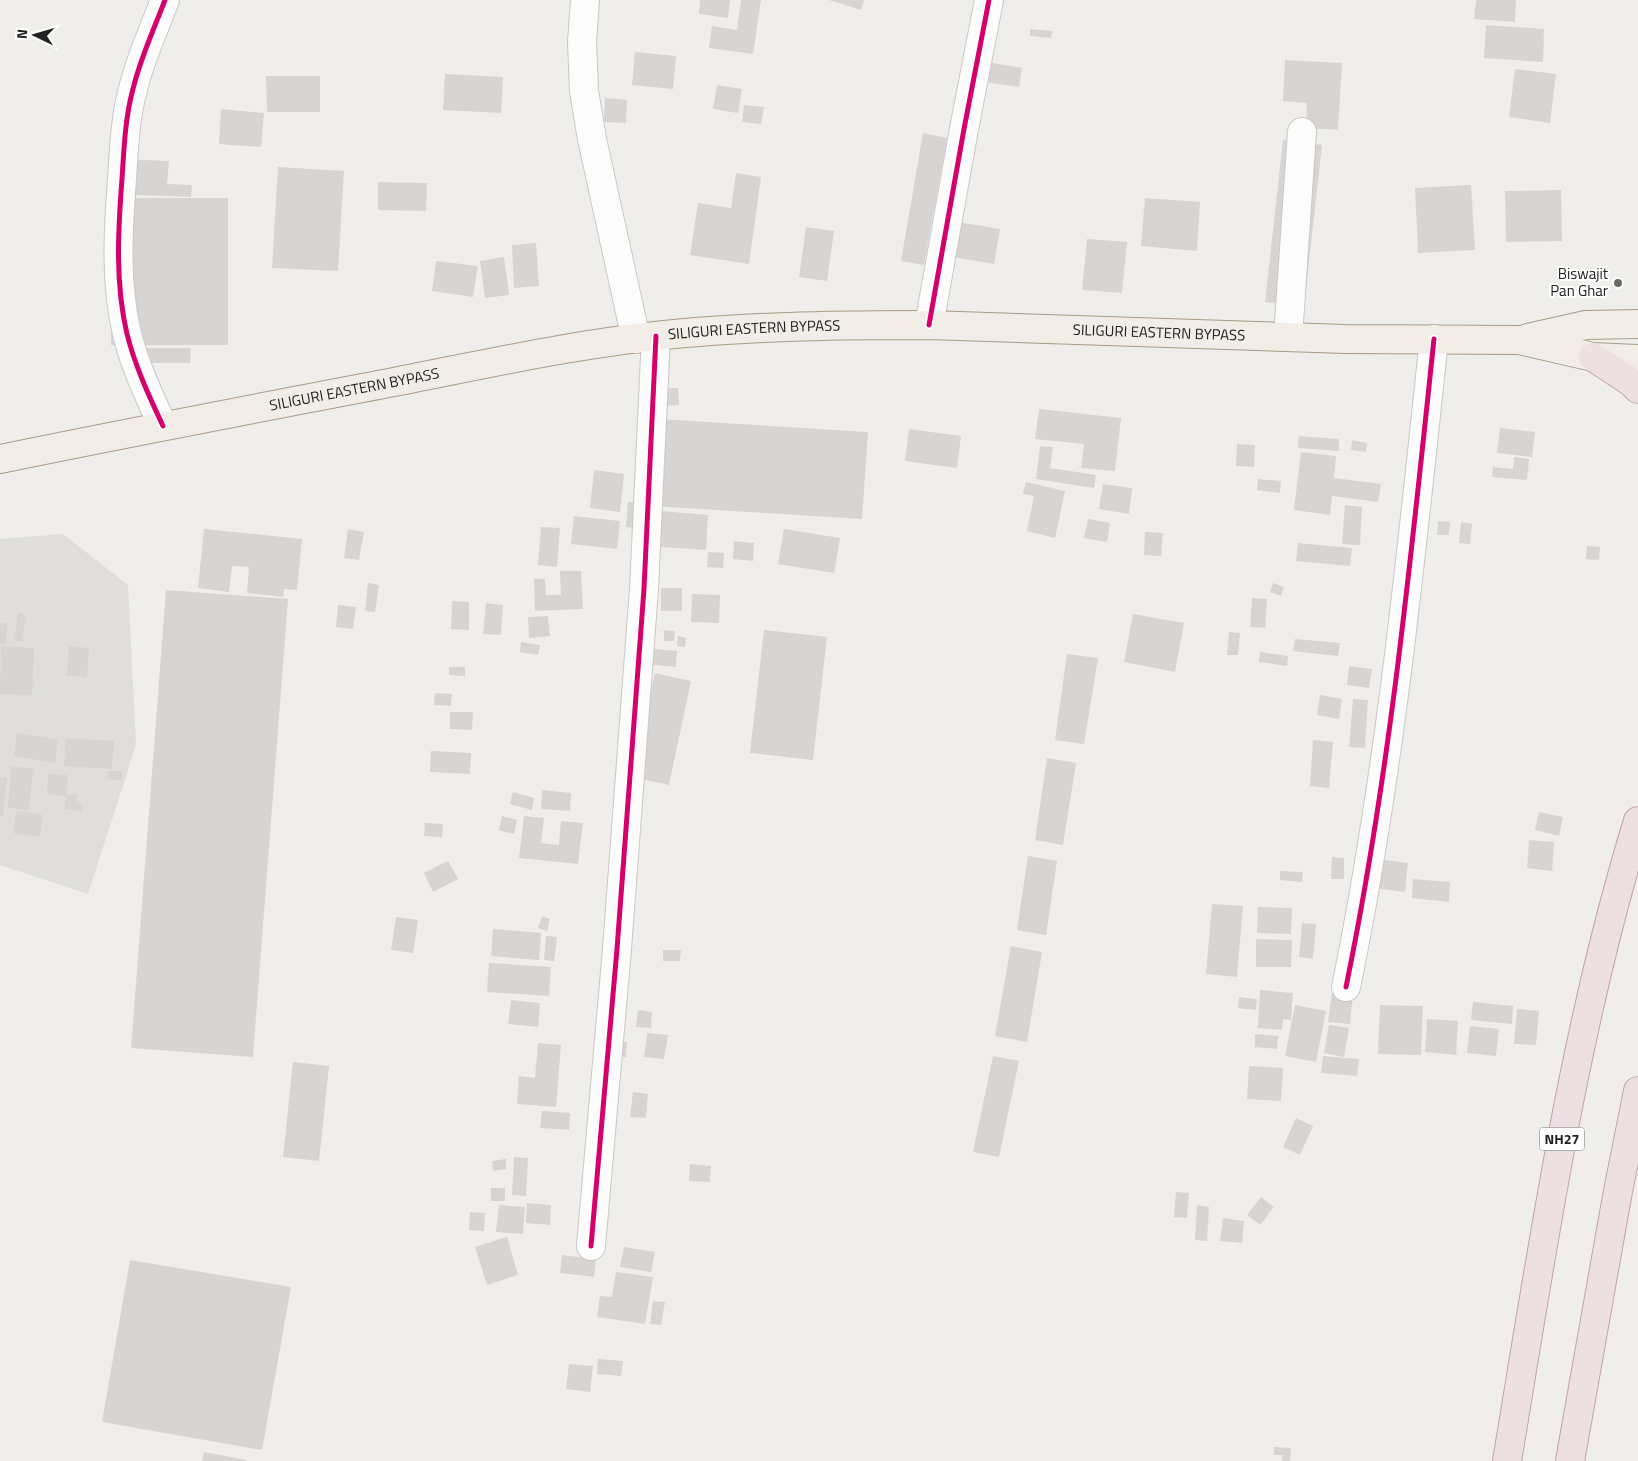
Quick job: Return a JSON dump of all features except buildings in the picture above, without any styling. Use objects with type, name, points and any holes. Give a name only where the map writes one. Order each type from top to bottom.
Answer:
[{"type":"highway","points":[[1593,357],[1631,382],[1638,389]]},
{"type":"highway","name":"NH27","points":[[1507,1461],[1554,1183],[1587,1015],[1638,820]]},
{"type":"highway","points":[[1570,1461],[1618,1191],[1638,1091]]},
{"type":"main road","name":"SILIGURI EASTERN BYPASS","points":[[1519,340],[1586,325],[1638,324]]},
{"type":"main road","name":"SILIGURI EASTERN BYPASS","points":[[0,459],[590,344],[756,329],[862,325],[928,325],[1288,337],[1519,340],[1593,357],[1638,359]]},
{"type":"street","points":[[163,426],[141,378],[128,335],[122,305],[118,264],[123,158],[128,114],[135,81],[165,0]]},
{"type":"street","points":[[585,0],[582,42],[584,91],[599,174],[646,338],[644,589],[617,949],[591,1246]]},
{"type":"street","points":[[928,325],[989,0]]},
{"type":"street","points":[[1288,337],[1302,132]]},
{"type":"street","points":[[1346,987],[1378,807],[1401,639],[1434,339]]},
{"type":"shaded area","points":[[63,534],[128,585],[136,745],[88,894],[0,865],[0,539]]},
{"type":"cycle path","points":[[163,426],[138,369],[127,334],[119,276],[119,237],[124,145],[128,111],[139,67],[165,0]]},
{"type":"cycle path","points":[[929,325],[989,0]]},
{"type":"cycle path","points":[[591,1246],[617,949],[644,589],[656,336]]},
{"type":"cycle path","points":[[1346,987],[1375,826],[1387,745],[1408,583],[1434,339]]},
{"type":"place","name":"Biswajit Pan Ghar","points":[[1618,283]]}]
